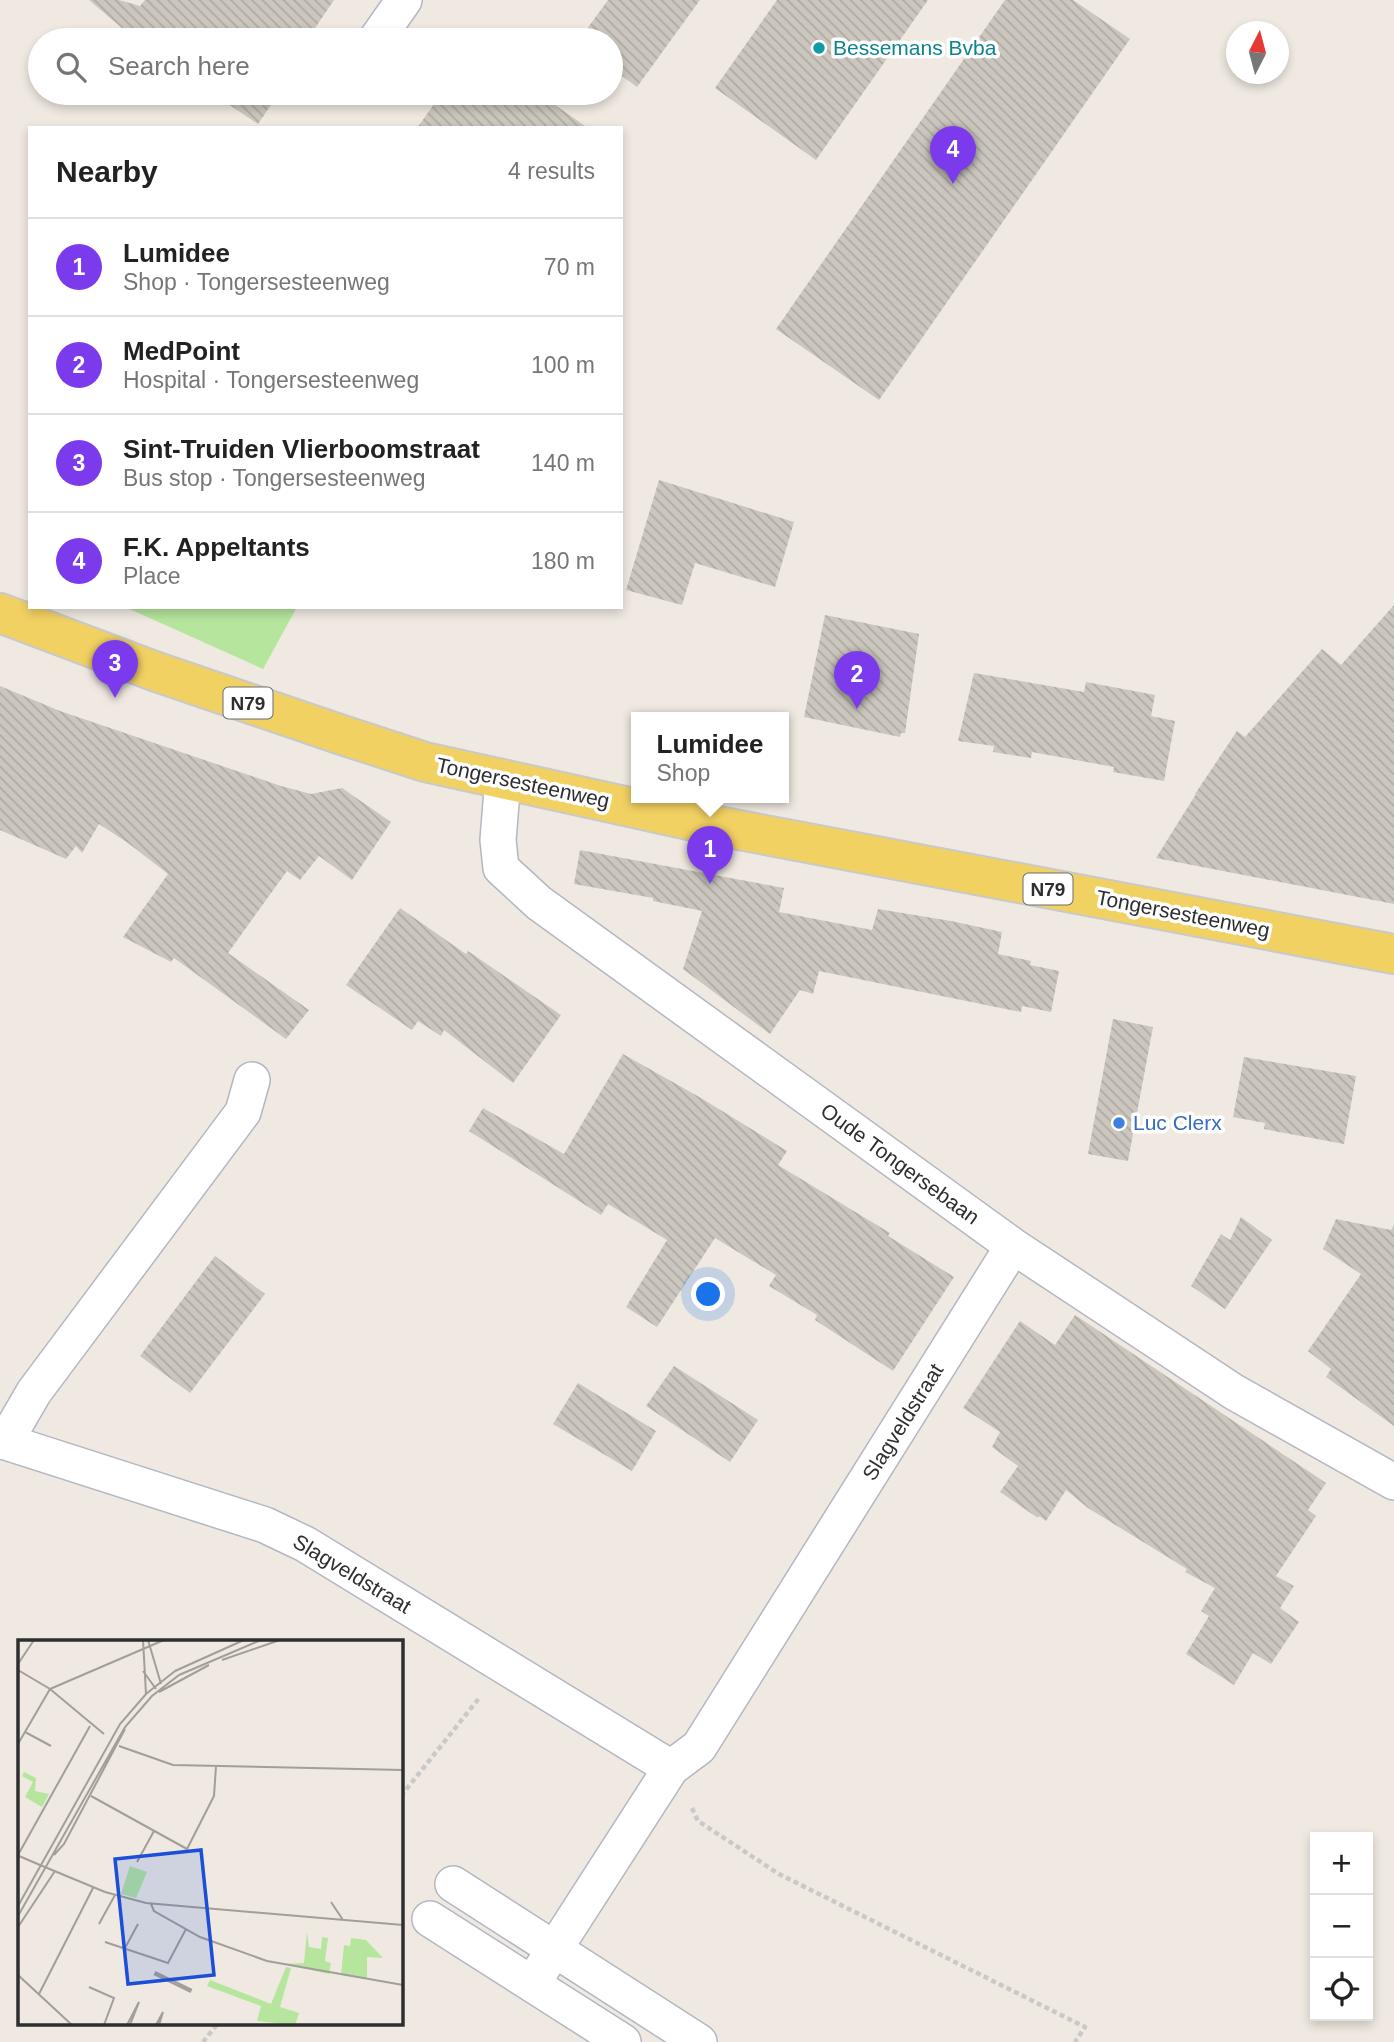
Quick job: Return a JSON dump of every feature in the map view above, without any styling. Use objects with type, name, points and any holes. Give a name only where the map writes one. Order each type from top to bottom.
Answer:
[{"type":"main road","name":"Tongersesteenweg","points":[[0,613],[154,671],[425,762],[702,823],[1394,954]]},
{"type":"street","points":[[384,28],[404,0]]},
{"type":"street","name":"Oude Tongersebaan","points":[[503,778],[498,840],[501,868],[538,903],[1013,1246],[1234,1392],[1394,1482]]},
{"type":"street","name":"Slagveldstraat","points":[[252,1080],[243,1112],[34,1392],[2,1441],[265,1525],[305,1544],[671,1768]]},
{"type":"street","name":"Slagveldstraat","points":[[532,1984],[671,1768],[699,1747],[1013,1246]]},
{"type":"street","points":[[453,1884],[699,2042]]},
{"type":"street","points":[[430,1919],[623,2042]]},
{"type":"path","points":[[402,1795],[505,1666]]},
{"type":"path","points":[[671,1768],[698,1821],[779,1874],[1085,2027],[1075,2042]]},
{"type":"path","points":[[203,2042],[217,2024]]},
{"type":"green space","points":[[129,609],[296,609],[263,669]]},
{"type":"building","points":[[89,0],[119,0],[140,6],[145,0],[334,0],[315,28],[122,28]]},
{"type":"building","points":[[608,0],[700,0],[637,87],[623,77],[623,28],[588,28]]},
{"type":"building","name":"Bessemans Bvba","points":[[777,0],[928,0],[816,160],[715,88]]},
{"type":"building","points":[[1005,0],[1073,0],[1130,39],[879,400],[776,329]]},
{"type":"building","points":[[230,105],[271,105],[258,124]]},
{"type":"building","points":[[433,105],[555,105],[585,126],[418,126]]},
{"type":"building","points":[[659,480],[794,522],[775,587],[695,563],[682,605],[626,590]]},
{"type":"building","points":[[1394,605],[1394,904],[1156,858],[1237,731],[1245,737],[1322,649],[1341,665]]},
{"type":"building","points":[[825,615],[919,634],[905,733],[901,733],[900,737],[804,717]]},
{"type":"building","points":[[974,673],[1084,692],[1086,682],[1155,695],[1151,716],[1175,721],[1164,781],[1113,772],[1114,767],[1032,752],[1031,758],[993,752],[994,746],[958,741]]},
{"type":"building","points":[[0,686],[60,711],[281,786],[311,794],[342,788],[391,822],[352,880],[319,856],[300,880],[287,871],[228,953],[309,1010],[286,1039],[174,958],[171,962],[123,937],[168,874],[128,843],[99,824],[82,853],[76,846],[66,859],[0,830]]},
{"type":"building","points":[[580,850],[784,888],[779,912],[872,930],[878,909],[1002,932],[998,954],[1031,961],[1030,965],[1059,971],[1051,1012],[1022,1006],[1021,1012],[819,971],[813,994],[800,990],[770,1034],[683,969],[702,911],[653,901],[653,898],[574,884]]},
{"type":"building","points":[[400,908],[561,1015],[513,1083],[444,1030],[441,1036],[418,1021],[412,1030],[346,985]]},
{"type":"building","points":[[1113,1019],[1153,1027],[1128,1161],[1088,1154]]},
{"type":"building","points":[[623,1054],[787,1151],[778,1165],[890,1233],[888,1236],[954,1277],[893,1371],[815,1320],[817,1315],[769,1286],[776,1275],[715,1238],[657,1327],[626,1307],[667,1240],[608,1204],[601,1215],[469,1131],[483,1108],[564,1154]]},
{"type":"building","points":[[1244,1057],[1356,1076],[1344,1144],[1264,1129],[1265,1123],[1233,1117]]},
{"type":"building","points":[[1241,1217],[1272,1240],[1225,1309],[1191,1286],[1221,1234],[1230,1240]]},
{"type":"building","points":[[1336,1219],[1391,1230],[1394,1225],[1394,1426],[1326,1377],[1331,1369],[1308,1351],[1361,1274],[1323,1249]]},
{"type":"building","points":[[215,1256],[265,1294],[190,1393],[140,1356]]},
{"type":"building","points":[[1075,1315],[1326,1483],[1308,1510],[1316,1516],[1276,1576],[1294,1586],[1280,1608],[1299,1622],[1271,1664],[1253,1653],[1234,1685],[1186,1654],[1209,1616],[1201,1611],[1215,1588],[1185,1572],[1187,1569],[1088,1508],[1066,1490],[1046,1521],[1000,1492],[1018,1466],[992,1447],[1000,1432],[963,1408],[1020,1321],[1055,1345]]},
{"type":"building","points":[[674,1366],[758,1420],[730,1462],[646,1406]]},
{"type":"building","points":[[578,1383],[656,1431],[632,1471],[553,1424]]},
{"type":"place","name":"Bessemans Bvba","points":[[819,48]]},
{"type":"place","name":"F.K. Appeltants","points":[[953,184]]},
{"type":"place","name":"Sint-Truiden Vlierboomstraat","points":[[115,698]]},
{"type":"place","name":"MedPoint","points":[[857,709]]},
{"type":"place","name":"Lumidee","points":[[710,884]]},
{"type":"place","name":"Luc Clerx","points":[[1119,1123]]}]
